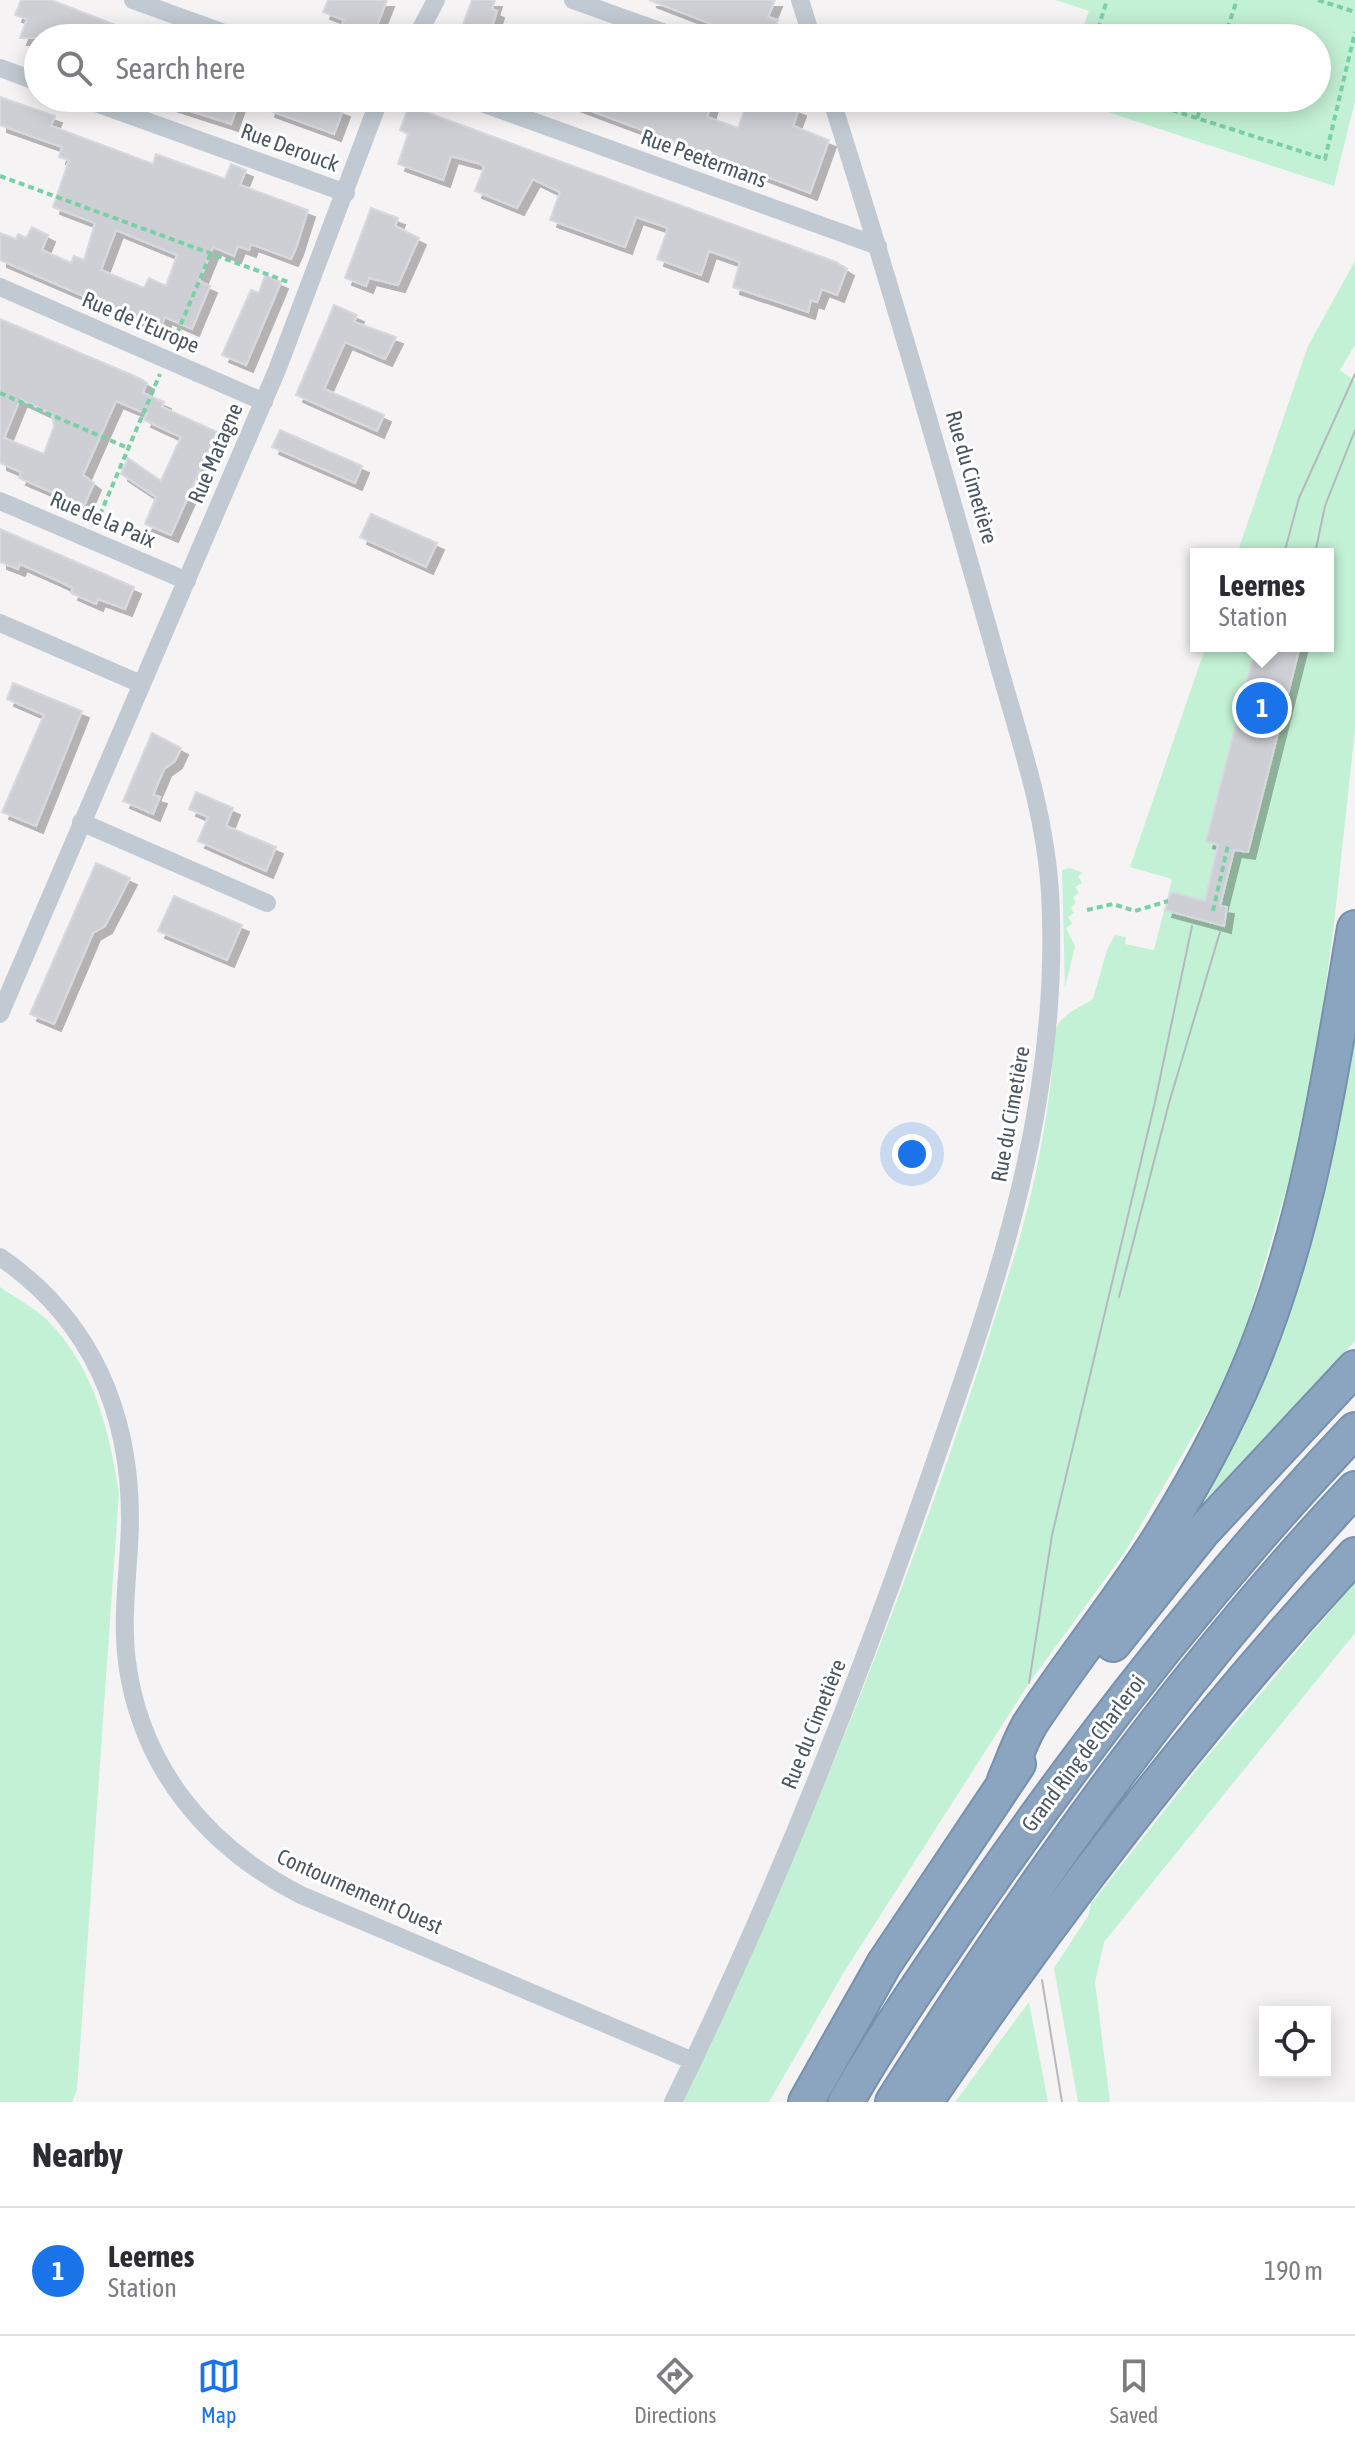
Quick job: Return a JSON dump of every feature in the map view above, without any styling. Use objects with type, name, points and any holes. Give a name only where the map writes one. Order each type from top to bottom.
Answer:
[{"type":"highway","points":[[1005,1780],[1028,1727],[1165,1530],[1216,1438],[1255,1354],[1280,1285],[1326,1105],[1355,928]]},
{"type":"highway","points":[[806,2102],[884,1964],[1005,1780],[1203,1531],[1355,1368]]},
{"type":"highway","name":"Grand Ring de Charleroi","points":[[846,2102],[939,1956],[1047,1799],[1169,1640],[1355,1430]]},
{"type":"highway","name":"Grand Ring de Charleroi","points":[[893,2102],[973,1976],[1084,1818],[1204,1662],[1355,1489]]},
{"type":"highway","points":[[925,2102],[1144,1800],[1294,1621],[1355,1555]]},
{"type":"street","points":[[133,0],[199,24]]},
{"type":"street","points":[[423,24],[436,0]]},
{"type":"street","points":[[573,0],[640,24]]},
{"type":"street","points":[[800,0],[808,24]]},
{"type":"street","points":[[0,68],[24,77]]},
{"type":"street","name":"Rue Derouck","points":[[121,112],[346,193]]},
{"type":"street","name":"Rue Matagne","points":[[0,1014],[264,402],[310,290],[375,112]]},
{"type":"street","name":"Rue Peetermans","points":[[507,112],[878,246]]},
{"type":"street","name":"Rue du Cimetière","points":[[673,2102],[840,1725],[887,1598],[1007,1246],[1026,1174],[1046,1050],[1050,889],[1039,814],[960,523],[835,112]]},
{"type":"street","name":"Rue de l'Europe","points":[[0,287],[264,402]]},
{"type":"street","name":"Rue de la Paix","points":[[0,501],[187,581]]},
{"type":"street","points":[[0,623],[141,684]]},
{"type":"street","points":[[81,822],[267,903]]},
{"type":"street","name":"Contournement Ouest","points":[[0,1257],[44,1293],[67,1320],[90,1353],[117,1414],[129,1481],[125,1623],[135,1706],[161,1768],[178,1797],[208,1832],[268,1878],[301,1895],[693,2061]]},
{"type":"path","points":[[1099,24],[1107,0]]},
{"type":"path","points":[[1229,24],[1237,0]]},
{"type":"path","points":[[1318,0],[1355,12]]},
{"type":"path","points":[[1178,112],[1325,159],[1355,32]]},
{"type":"path","points":[[1197,118],[1199,112]]},
{"type":"path","points":[[0,176],[310,290]]},
{"type":"path","points":[[90,539],[211,253]]},
{"type":"path","points":[[0,393],[128,448]]},
{"type":"path","points":[[1213,911],[1228,845]]},
{"type":"path","points":[[1087,910],[1113,904],[1135,911],[1168,901]]},
{"type":"green space","points":[[1056,0],[1355,0],[1355,101],[1334,186],[1108,112],[1331,112],[1331,24],[1084,24],[1089,11]]},
{"type":"green space","points":[[1355,261],[1355,345],[1340,370],[1355,381],[1355,729],[1334,924],[1309,1111],[1235,1365],[1125,1552],[1029,1683],[844,1972],[769,2102],[681,2102],[822,1790],[944,1471],[981,1363],[1026,1214],[1044,1131],[1053,1043],[1058,1024],[1066,1015],[1093,999],[1107,950],[1115,935],[1126,937],[1125,944],[1154,950],[1172,879],[1130,867],[1204,652],[1334,652],[1334,548],[1239,548],[1308,346]]},
{"type":"green space","points":[[1070,868],[1083,873],[1078,876],[1082,883],[1075,887],[1079,893],[1073,897],[1076,903],[1071,907],[1074,913],[1068,917],[1072,924],[1066,928],[1075,946],[1065,988],[1062,870]]},
{"type":"green space","points":[[1355,996],[1355,1341],[1180,1534],[1225,1453]]},
{"type":"green space","points":[[0,1287],[46,1319],[76,1357],[97,1400],[119,1493],[77,2090],[72,2102],[0,2102]]},
{"type":"green space","points":[[1355,1582],[1355,1633],[1104,1942],[1095,1982],[1110,2102],[1078,2102],[1054,1968],[1088,1916],[1091,1904],[1202,1763]]},
{"type":"green space","points":[[1029,2002],[1048,2102],[955,2102]]},
{"type":"building","points":[[21,0],[51,0],[113,24],[25,24],[27,19],[15,15]]},
{"type":"building","points":[[328,0],[387,0],[378,24],[342,24],[344,20],[323,12]]},
{"type":"building","points":[[472,0],[495,0],[492,9],[497,11],[493,24],[463,24]]},
{"type":"building","points":[[649,0],[775,0],[768,17],[778,20],[776,24],[712,24]]},
{"type":"building","points":[[0,97],[24,105],[24,112],[43,112],[55,116],[51,126],[153,164],[156,154],[225,179],[231,164],[246,170],[240,185],[308,210],[291,259],[251,244],[249,250],[238,246],[234,256],[213,247],[199,281],[210,286],[192,329],[165,317],[160,329],[0,260],[0,233],[16,239],[18,234],[26,238],[32,227],[48,235],[42,250],[71,263],[74,256],[84,260],[95,223],[53,207],[69,160],[59,157],[62,147],[0,125]],"holes":[[[116,230],[177,255],[166,286],[149,278],[144,288],[101,270]]]},
{"type":"building","points":[[194,112],[235,112],[231,124]]},
{"type":"building","points":[[274,112],[342,112],[334,134]]},
{"type":"building","points":[[407,112],[425,112],[836,262],[847,269],[837,295],[822,289],[817,302],[811,300],[808,312],[733,287],[740,262],[709,251],[701,275],[657,259],[668,228],[636,217],[625,247],[550,220],[560,192],[533,179],[517,208],[475,191],[484,167],[481,164],[451,156],[443,180],[398,164],[408,134],[400,130]]},
{"type":"building","points":[[594,112],[709,112],[707,117],[738,128],[744,112],[798,112],[793,126],[829,140],[810,193]]},
{"type":"building","points":[[371,208],[398,218],[395,226],[419,238],[398,285],[369,278],[366,286],[345,278]]},
{"type":"building","points":[[265,275],[281,282],[246,365],[222,355],[251,290],[259,293]]},
{"type":"building","points":[[334,305],[357,315],[354,322],[396,337],[385,359],[345,342],[324,389],[384,415],[377,431],[296,395]]},
{"type":"building","points":[[0,319],[139,378],[147,383],[143,393],[164,402],[162,407],[217,432],[171,535],[145,524],[156,497],[121,474],[128,458],[161,481],[181,437],[144,420],[147,414],[116,401],[83,475],[94,483],[84,506],[19,478],[21,472],[0,463]],"holes":[[[20,399],[52,414],[54,426],[44,454],[4,438]]]},
{"type":"building","points":[[280,430],[362,466],[355,483],[272,447]]},
{"type":"building","points":[[371,514],[437,543],[426,567],[360,537]]},
{"type":"building","points":[[0,529],[134,587],[125,609],[98,599],[96,604],[71,593],[73,588],[20,564],[18,569],[0,562]]},
{"type":"building","points":[[1254,652],[1298,652],[1248,852],[1234,850],[1220,906],[1227,907],[1224,926],[1165,910],[1171,892],[1205,901],[1218,845],[1206,841]]},
{"type":"building","points":[[13,683],[82,711],[36,826],[2,812],[44,715],[7,699]]},
{"type":"building","points":[[152,733],[181,748],[175,761],[164,769],[153,795],[160,797],[153,814],[123,801]]},
{"type":"building","points":[[196,792],[233,808],[226,826],[276,847],[266,871],[198,841],[208,817],[189,809]]},
{"type":"building","points":[[96,863],[130,878],[105,926],[93,933],[54,1024],[30,1014]]},
{"type":"building","points":[[174,896],[242,925],[227,960],[158,931]]},
{"type":"tram line","points":[[1286,548],[1299,498],[1355,374]]},
{"type":"tram line","points":[[1316,548],[1325,506],[1355,430]]},
{"type":"tram line","points":[[1029,1683],[1052,1535],[1155,1102],[1192,926]]},
{"type":"tram line","points":[[1119,1297],[1169,1103],[1220,932]]},
{"type":"tram line","points":[[1042,1980],[1062,2102]]},
{"type":"place","name":"Leernes","points":[[1262,708]]}]
